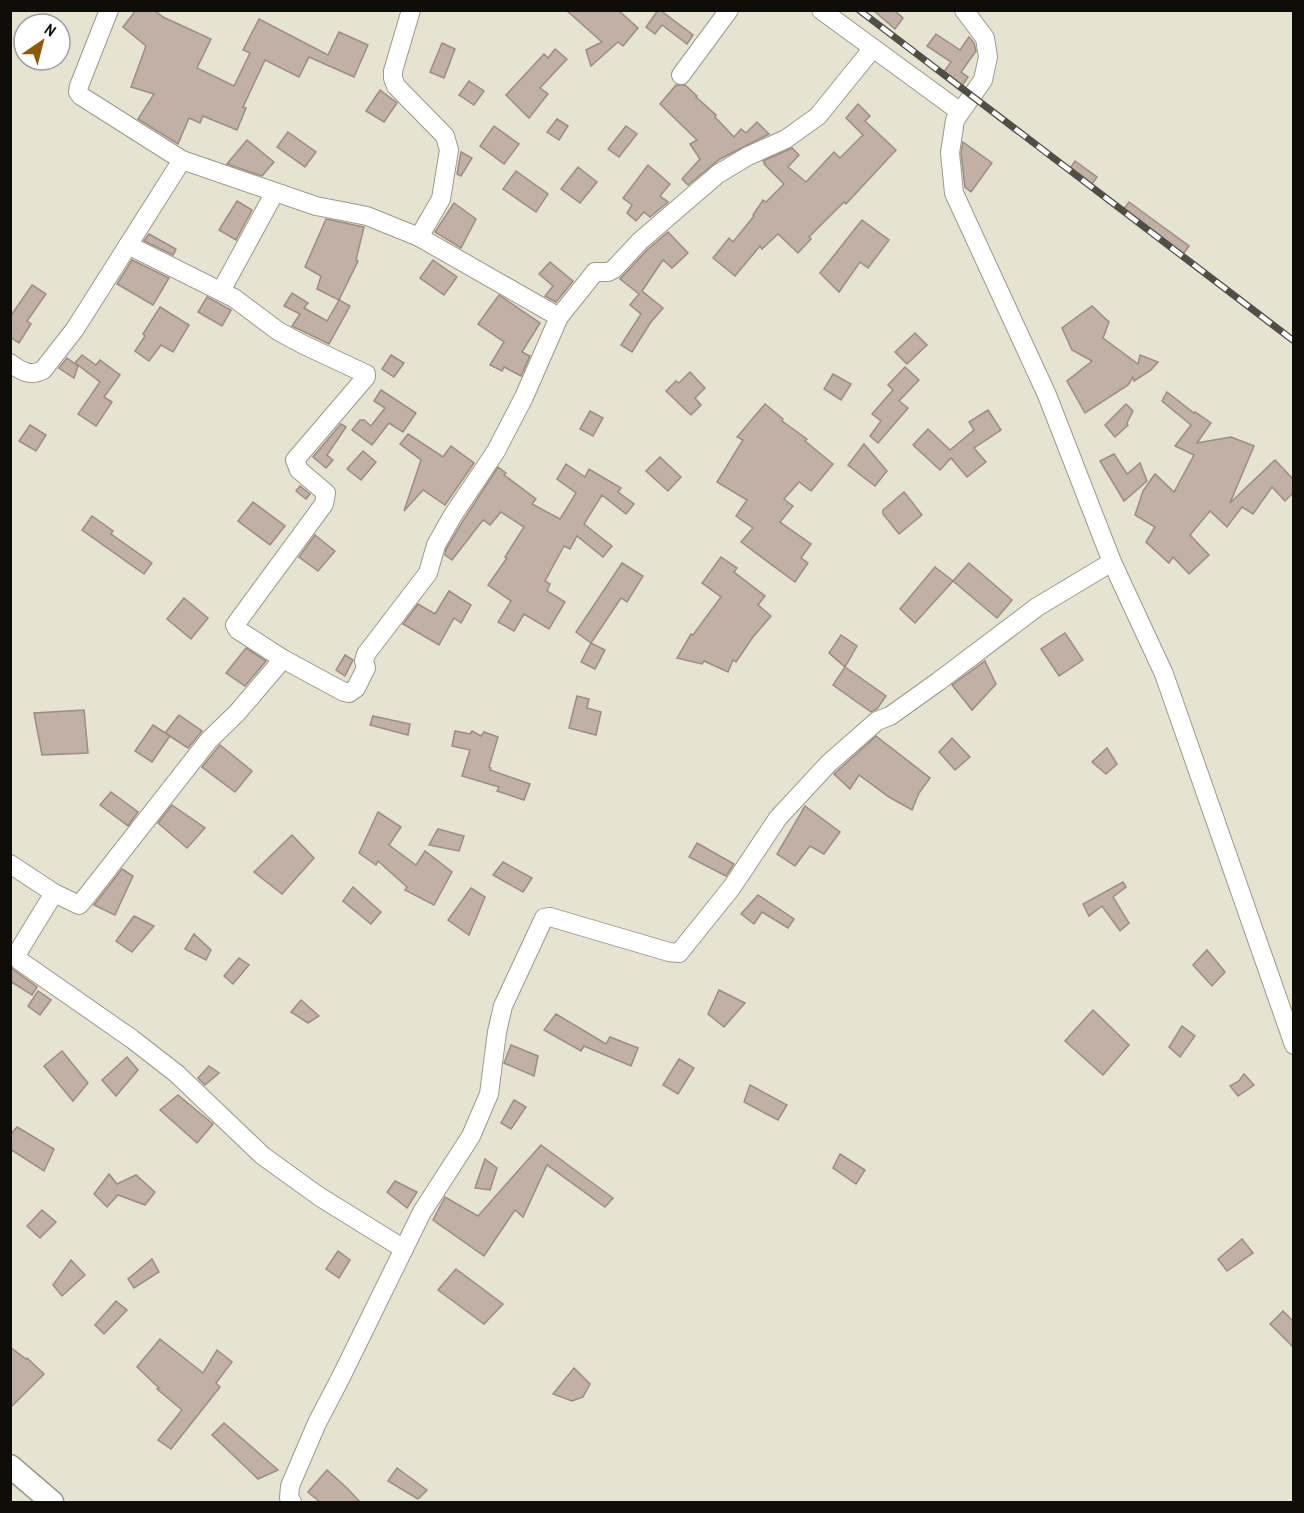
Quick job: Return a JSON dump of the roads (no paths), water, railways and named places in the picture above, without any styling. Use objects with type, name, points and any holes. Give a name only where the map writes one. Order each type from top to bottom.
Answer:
[{"type":"main road","points":[[10,1466],[52,1503]]},
{"type":"street","points":[[109,10],[78,92],[81,96],[182,160],[316,206],[367,216],[419,237],[559,317]]},
{"type":"street","points":[[411,10],[393,78],[396,86],[445,136],[449,150],[441,199],[419,237]]},
{"type":"street","points":[[681,75],[729,10]]},
{"type":"street","points":[[820,10],[959,111]]},
{"type":"street","points":[[964,10],[985,38],[988,57],[982,80],[955,120],[951,153],[954,193],[1047,395],[1112,562],[1164,674],[1293,1045]]},
{"type":"street","points":[[128,246],[221,291],[287,335],[366,374],[366,378],[295,460],[299,470],[327,497],[235,625],[238,630],[283,659],[349,693],[356,688],[366,668],[364,661],[366,654],[428,573],[436,546],[453,515],[496,451],[524,397],[559,317],[595,272],[608,272],[614,269],[640,241],[718,174],[748,156],[786,139],[818,116],[873,48]]},
{"type":"street","points":[[10,363],[26,373],[36,374],[43,370],[75,329],[182,160]]},
{"type":"street","points":[[221,291],[275,192]]},
{"type":"street","points":[[292,1503],[289,1498],[290,1486],[317,1423],[422,1212],[471,1136],[489,1094],[497,1032],[503,1006],[544,918],[550,916],[679,953],[732,887],[778,818],[829,763],[877,721],[890,716],[1037,607],[1112,562]]},
{"type":"street","points":[[10,864],[54,893],[78,905],[82,902],[209,740],[237,713],[283,659]]},
{"type":"street","points":[[54,893],[18,952],[17,957],[20,961],[132,1039],[177,1074],[263,1156],[320,1197],[404,1249]]},
{"type":"railway","points":[[859,10],[1294,341]]}]
